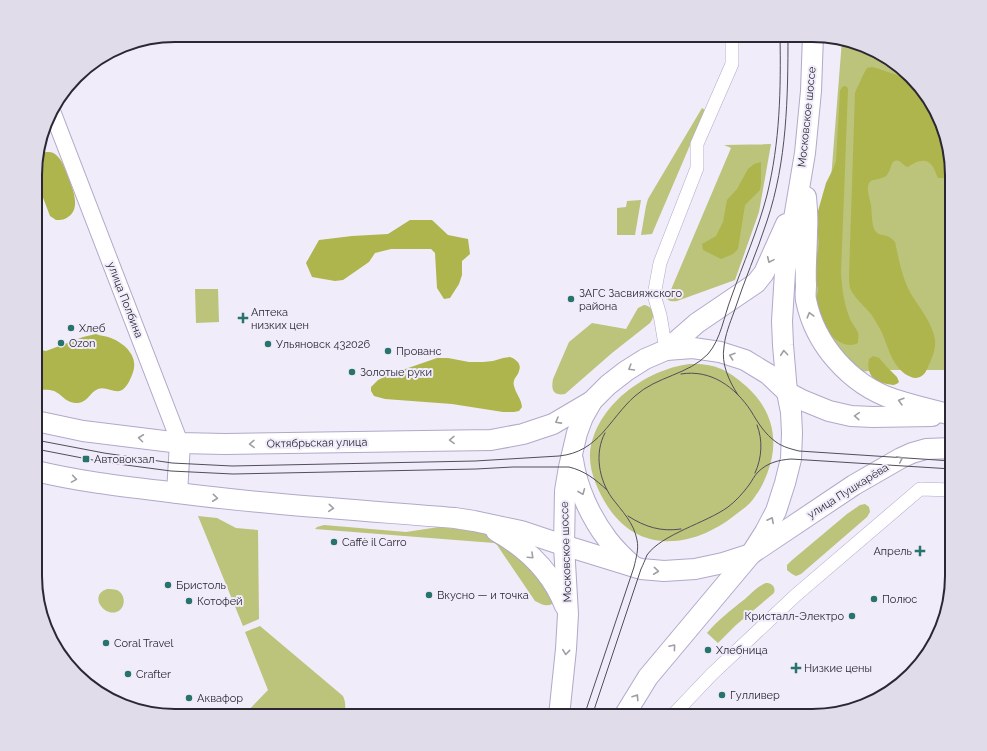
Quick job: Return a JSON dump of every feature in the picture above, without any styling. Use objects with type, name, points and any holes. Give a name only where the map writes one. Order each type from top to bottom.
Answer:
[{"type":"main road","name":"Московское шоссе","points":[[751,554],[776,511],[791,458],[791,412],[783,345],[782,321],[785,272],[805,153],[814,42]]},
{"type":"main road","points":[[805,153],[807,228],[805,271],[806,299],[813,323],[821,339],[831,355],[849,373],[869,388],[892,398],[945,414]]},
{"type":"main road","name":"Московское шоссе","points":[[560,709],[568,614],[564,546],[565,491],[569,467],[583,417],[592,401],[608,385],[626,371],[645,359],[666,350],[697,323],[756,283],[764,273],[797,199]]},
{"type":"main road","points":[[666,350],[693,348],[720,352],[745,360],[768,374],[788,392],[802,400],[822,408],[851,416],[945,416]]},
{"type":"main road","name":"Октябрьская улица","points":[[42,423],[83,431],[180,442],[225,444],[491,440],[523,434],[553,424],[592,401]]},
{"type":"main road","name":"улица Полбина","points":[[177,493],[180,442]]},
{"type":"main road","name":"улица Пушкарёва","points":[[751,554],[854,485],[887,465],[912,453],[926,449],[945,448]]},
{"type":"main road","points":[[573,454],[574,468],[579,485],[586,503],[598,526],[616,550],[634,567]]},
{"type":"main road","points":[[42,472],[101,484],[177,493],[270,503],[455,518],[474,521],[521,531],[564,546],[641,569],[664,571],[695,569],[723,563],[751,554]]},
{"type":"main road","points":[[474,521],[509,538],[534,559],[554,584],[562,598],[568,614]]},
{"type":"main road","points":[[628,709],[648,677],[751,554]]},
{"type":"street","points":[[666,350],[660,315],[654,295],[660,263],[697,168],[697,144],[732,64],[732,42]]},
{"type":"street","name":"улица Полбина","points":[[55,119],[180,442]]},
{"type":"street","points":[[679,709],[712,674],[796,596],[920,489],[945,490]]},
{"type":"green space","points":[[842,46],[863,52],[900,75],[917,94],[927,109],[938,133],[944,158],[945,175],[945,370],[880,370],[859,372],[831,344],[812,309],[812,248],[831,179]]},
{"type":"green space","points":[[872,67],[902,77],[906,81],[917,94],[935,124],[944,158],[945,178],[938,178],[935,170],[929,162],[922,161],[908,167],[899,161],[895,161],[893,162],[886,176],[870,181],[868,185],[874,230],[890,237],[895,242],[905,282],[929,322],[934,334],[935,344],[932,359],[924,374],[916,378],[905,374],[895,363],[879,327],[849,285],[855,93],[867,68]]},
{"type":"green space","points":[[845,86],[848,89],[841,273],[846,308],[858,334],[858,343],[852,345],[835,339],[822,323],[816,305],[818,290],[814,283],[812,267],[818,251],[819,243],[817,226],[818,211],[826,183],[836,161],[840,91],[842,87]]},
{"type":"green space","points":[[702,108],[705,110],[652,234],[641,235],[648,199]]},
{"type":"green space","points":[[771,144],[759,212],[735,280],[677,301],[668,300],[665,295],[670,292],[731,148],[724,145]]},
{"type":"green space","points":[[51,152],[58,156],[71,183],[74,194],[75,204],[72,214],[62,220],[56,220],[50,216],[42,195],[44,153]]},
{"type":"green space","points":[[761,162],[760,190],[745,205],[738,249],[733,254],[721,259],[703,250],[702,244],[716,236],[723,222],[727,200],[737,189],[748,169],[754,164]]},
{"type":"green space","points":[[641,200],[635,235],[617,235],[617,208],[626,207],[627,201]]},
{"type":"green space","points":[[410,220],[432,220],[448,235],[468,239],[470,254],[462,261],[462,275],[459,284],[450,298],[444,299],[437,288],[435,253],[431,249],[391,249],[375,253],[369,262],[343,280],[335,281],[312,277],[306,263],[319,240],[388,234]]},
{"type":"green space","points":[[195,289],[218,289],[219,322],[196,323]]},
{"type":"green space","points":[[644,305],[650,307],[653,312],[653,317],[650,323],[612,353],[565,394],[555,393],[552,386],[553,379],[569,342],[592,323],[626,329],[638,308]]},
{"type":"green space","points":[[96,334],[109,337],[122,344],[130,352],[133,357],[134,369],[124,389],[116,391],[101,388],[95,390],[84,401],[78,403],[70,402],[54,391],[42,390],[42,350],[46,351],[83,337]]},
{"type":"green space","points":[[873,356],[879,358],[897,377],[898,383],[892,385],[882,383],[874,379],[870,373],[868,364],[869,359]]},
{"type":"green space","points":[[510,357],[516,360],[520,366],[514,379],[515,389],[522,407],[519,411],[503,412],[452,404],[385,399],[374,396],[371,391],[371,387],[378,380],[388,375],[437,358],[448,358],[469,362],[483,362]]},
{"type":"green space","points":[[689,364],[720,368],[733,375],[755,395],[768,416],[772,427],[773,450],[771,462],[762,485],[753,500],[713,530],[683,540],[653,540],[645,538],[624,526],[613,514],[595,481],[591,467],[590,453],[594,436],[601,420],[625,393],[640,382],[656,374]]},
{"type":"green space","points":[[865,504],[869,507],[870,512],[867,517],[801,574],[796,576],[787,570],[787,565],[791,561],[847,514],[860,505]]},
{"type":"green space","points":[[198,516],[217,518],[236,528],[258,530],[259,619],[243,626]]},
{"type":"green space","points":[[324,525],[406,532],[439,527],[475,531],[494,536],[530,560],[552,598],[552,604],[546,605],[535,601],[497,545],[494,543],[315,529]]},
{"type":"green space","points":[[766,583],[773,586],[774,593],[736,625],[718,643],[707,633],[725,615]]},
{"type":"green space","points":[[107,589],[117,590],[123,596],[123,607],[116,612],[105,610],[99,602],[98,597],[101,592]]},
{"type":"green space","points":[[260,626],[343,696],[345,701],[345,709],[250,709],[268,690],[245,632]]},
{"type":"tram line","points":[[42,441],[104,453],[172,463],[232,466],[475,461],[559,456],[573,453],[584,448],[602,433],[635,396],[653,384],[691,367],[700,361],[708,354],[716,341],[767,195],[775,155],[779,116],[780,42]]},
{"type":"tram line","points":[[738,395],[729,378],[723,353],[729,325],[767,221],[779,175],[787,106],[788,42]]},
{"type":"tram line","points":[[681,374],[702,374],[712,377],[730,387],[745,402],[768,435],[779,444],[790,449],[799,451],[945,461]]},
{"type":"tram line","points":[[755,473],[761,449],[757,425]]},
{"type":"tram line","points":[[586,709],[634,567],[638,543],[633,528],[612,498],[601,475],[599,458],[605,433]]},
{"type":"tram line","points":[[42,450],[103,462],[171,471],[233,474],[569,467],[590,476],[607,490]]},
{"type":"tram line","points":[[594,709],[647,555],[663,541],[673,535],[719,513],[728,507],[742,494],[765,466],[777,461],[791,459],[945,469]]},
{"type":"tram line","points":[[628,516],[653,528],[667,530],[681,529]]},
{"type":"place","name":"ЗАГС Засвияжского района","points":[[571,299]]},
{"type":"place","name":"Аптека низких цен","points":[[243,318]]},
{"type":"place","name":"Хлеб","points":[[71,328]]},
{"type":"place","name":"Ozon","points":[[61,343]]},
{"type":"place","name":"Ульяновск 432026","points":[[268,344]]},
{"type":"place","name":"Прованс","points":[[388,351]]},
{"type":"place","name":"Золотые руки","points":[[352,372]]},
{"type":"place","name":"Автовокзал","points":[[86,459]]},
{"type":"place","name":"Caffè il Carro","points":[[334,542]]},
{"type":"place","name":"Апрель","points":[[920,551]]},
{"type":"place","name":"Бристоль","points":[[168,585]]},
{"type":"place","name":"Вкусно — и точка","points":[[429,595]]},
{"type":"place","name":"Полюс","points":[[874,599]]},
{"type":"place","name":"Котофей","points":[[189,601]]},
{"type":"place","name":"Кристалл-Электро","points":[[852,616]]},
{"type":"place","name":"Coral Travel","points":[[106,643]]},
{"type":"place","name":"Хлебница","points":[[708,650]]},
{"type":"place","name":"Низкие цены","points":[[796,668]]},
{"type":"place","name":"Crafter","points":[[128,674]]},
{"type":"place","name":"Гулливер","points":[[722,695]]},
{"type":"place","name":"Аквафор","points":[[189,698]]}]
